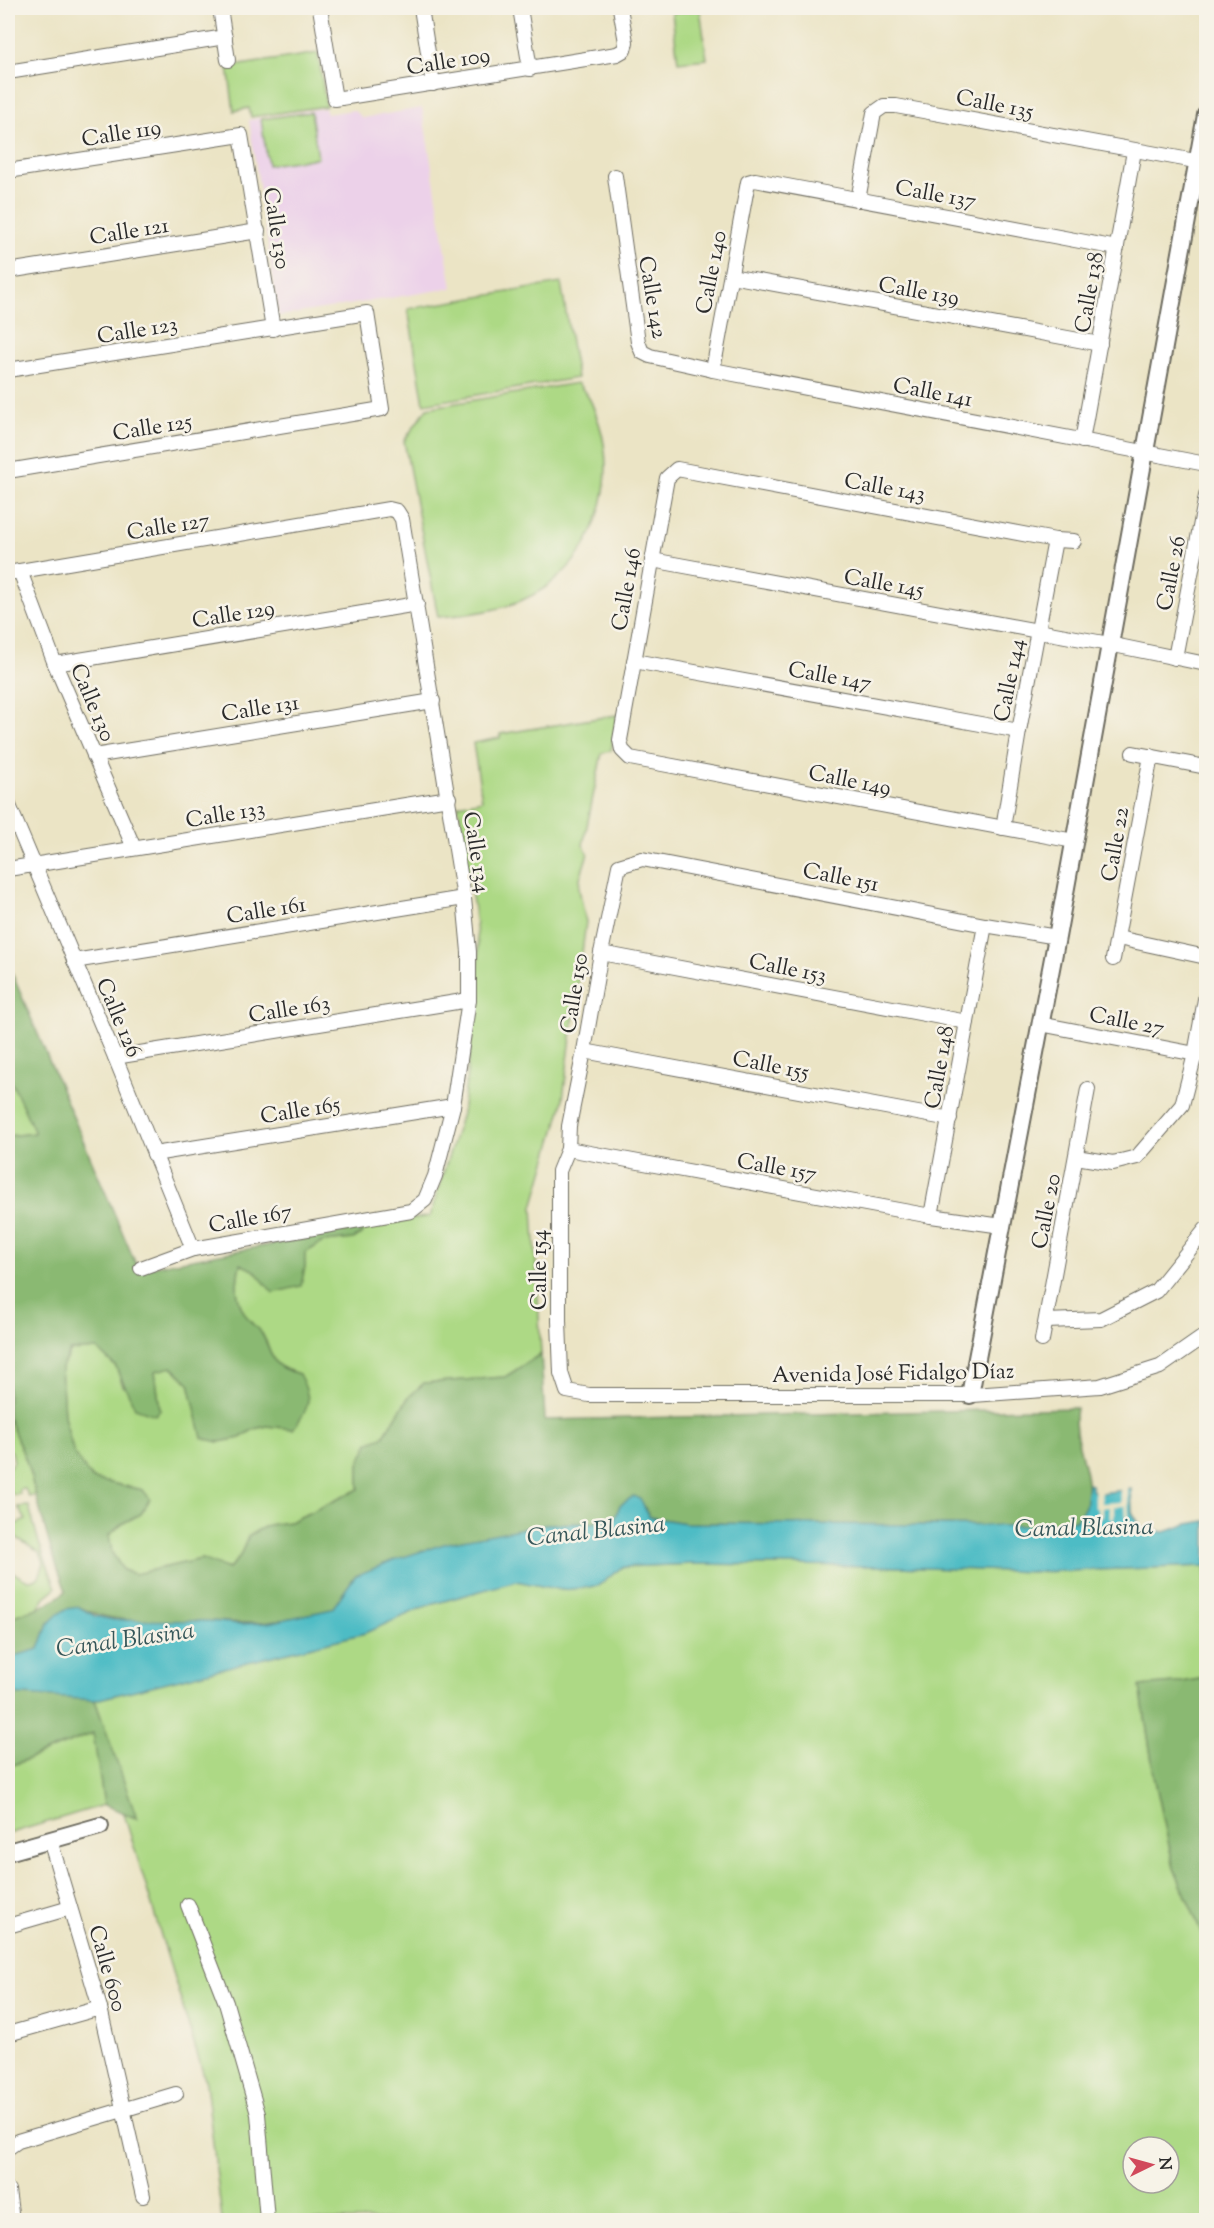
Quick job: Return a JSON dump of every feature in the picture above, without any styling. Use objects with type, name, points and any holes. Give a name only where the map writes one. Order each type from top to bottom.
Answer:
[{"type":"street","points":[[220,8],[228,60]]},
{"type":"street","name":"Calle 109","points":[[320,8],[335,99],[617,54],[624,50],[626,42],[620,8]]},
{"type":"street","points":[[421,8],[433,84]]},
{"type":"street","points":[[520,8],[530,69]]},
{"type":"street","points":[[8,72],[225,37]]},
{"type":"street","name":"Calle 135","points":[[858,200],[874,113],[884,106],[896,106],[1202,163]]},
{"type":"street","points":[[970,1395],[1057,937],[1144,452],[1202,163],[1206,115]]},
{"type":"street","name":"Calle 119","points":[[8,171],[241,135]]},
{"type":"street","name":"Calle 130","points":[[241,135],[273,329]]},
{"type":"street","name":"Calle 138","points":[[1082,441],[1134,151]]},
{"type":"street","name":"Calle 142","points":[[615,176],[638,342],[642,352],[713,370]]},
{"type":"street","name":"Calle 137","points":[[748,182],[755,180],[1117,248]]},
{"type":"street","name":"Calle 140","points":[[713,370],[748,182]]},
{"type":"street","name":"Calle 121","points":[[8,271],[258,231]]},
{"type":"street","name":"Calle 139","points":[[731,276],[1100,344]]},
{"type":"street","name":"Calle 123","points":[[8,370],[367,313],[382,409],[304,422]]},
{"type":"street","name":"Calle 141","points":[[713,370],[1206,464]]},
{"type":"street","name":"Calle 125","points":[[8,471],[304,422]]},
{"type":"street","name":"Calle 146","points":[[622,750],[620,740],[667,478],[676,469],[707,475]]},
{"type":"street","name":"Calle 143","points":[[707,475],[1055,540],[1074,541]]},
{"type":"street","name":"Calle 26","points":[[1175,658],[1201,562],[1206,496]]},
{"type":"street","name":"Calle 134","points":[[336,519],[389,509],[397,511],[402,519],[464,898],[470,952],[469,1000],[453,1106],[435,1176],[425,1200],[411,1211],[369,1218]]},
{"type":"street","name":"Calle 127","points":[[14,572],[336,519]]},
{"type":"street","name":"Calle 144","points":[[1003,828],[1055,540]]},
{"type":"street","name":"Calle 145","points":[[652,560],[1110,644],[1206,664]]},
{"type":"street","name":"Calle 130","points":[[14,572],[56,664],[134,848]]},
{"type":"street","name":"Calle 129","points":[[56,664],[417,604]]},
{"type":"street","name":"Calle 147","points":[[634,661],[1019,731]]},
{"type":"street","name":"Calle 131","points":[[94,756],[433,701]]},
{"type":"street","name":"Calle 149","points":[[622,750],[630,758],[1074,841]]},
{"type":"street","points":[[1133,753],[1206,767]]},
{"type":"street","name":"Calle 22","points":[[1113,958],[1151,756]]},
{"type":"street","name":"Calle 133","points":[[8,869],[448,798]]},
{"type":"street","name":"Calle 126","points":[[8,803],[193,1249]]},
{"type":"street","name":"Calle 151","points":[[619,866],[642,859],[1057,937]]},
{"type":"street","name":"Calle 150","points":[[568,1149],[569,1126],[619,866]]},
{"type":"street","name":"Calle 161","points":[[74,961],[464,898]]},
{"type":"street","name":"Calle 148","points":[[931,1216],[985,925]]},
{"type":"street","points":[[1118,938],[1206,957]]},
{"type":"street","name":"Calle 153","points":[[601,953],[967,1022]]},
{"type":"street","points":[[1076,1157],[1113,1163],[1137,1157],[1182,1105],[1201,1055],[1206,994]]},
{"type":"street","name":"Calle 163","points":[[115,1057],[469,1000]]},
{"type":"street","name":"Calle 27","points":[[1040,1024],[1201,1055]]},
{"type":"street","name":"Calle 155","points":[[584,1051],[950,1119]]},
{"type":"street","name":"Calle 20","points":[[1042,1340],[1088,1089]]},
{"type":"street","name":"Calle 165","points":[[154,1154],[453,1106]]},
{"type":"street","name":"Calle 157","points":[[568,1149],[931,1216],[1002,1226]]},
{"type":"street","name":"Calle 154","points":[[567,1391],[561,1373],[559,1331],[559,1171],[568,1149]]},
{"type":"street","name":"Calle 167","points":[[141,1268],[193,1249],[369,1218]]},
{"type":"street","points":[[1046,1321],[1101,1319],[1156,1290],[1206,1229]]},
{"type":"street","name":"Avenida José Fidalgo Díaz","points":[[567,1391],[588,1395],[970,1395],[1100,1386],[1160,1367],[1206,1335]]},
{"type":"street","points":[[8,1852],[100,1826]]},
{"type":"street","name":"Calle 600","points":[[50,1840],[100,2008],[143,2196]]},
{"type":"street","points":[[188,1905],[226,2003],[258,2114],[267,2220]]},
{"type":"street","points":[[8,1926],[70,1908]]},
{"type":"street","points":[[8,2034],[100,2008]]},
{"type":"street","points":[[8,2148],[18,2141],[176,2094]]},
{"type":"street","points":[[8,2190],[12,2220]]},
{"type":"shaded area","points":[[325,108],[327,114],[353,110],[363,118],[422,108],[452,288],[279,316],[249,120]]},
{"type":"green space","points":[[700,9],[707,59],[678,62],[672,13]]},
{"type":"green space","points":[[318,53],[326,106],[251,117],[249,108],[234,111],[228,67]]},
{"type":"green space","points":[[311,112],[318,158],[268,165],[261,119]]},
{"type":"green space","points":[[561,283],[577,378],[424,404],[408,309]]},
{"type":"green space","points":[[577,383],[593,406],[599,423],[606,469],[604,493],[589,537],[577,557],[561,574],[531,596],[492,610],[438,617],[404,441],[427,408]]},
{"type":"green space","points":[[617,715],[611,751],[602,753],[583,845],[588,853],[579,889],[586,922],[562,1106],[533,1207],[541,1354],[505,1377],[424,1383],[408,1398],[383,1437],[359,1464],[359,1489],[290,1522],[268,1525],[249,1535],[239,1558],[228,1569],[201,1559],[135,1574],[123,1570],[112,1553],[109,1535],[125,1522],[141,1514],[143,1490],[92,1479],[74,1454],[64,1416],[61,1368],[71,1351],[97,1349],[116,1367],[123,1386],[160,1410],[155,1371],[171,1367],[189,1383],[203,1438],[219,1442],[240,1438],[254,1429],[267,1426],[293,1429],[299,1374],[277,1364],[263,1335],[250,1322],[241,1308],[237,1294],[240,1264],[254,1270],[273,1292],[305,1267],[304,1253],[323,1242],[353,1239],[362,1234],[362,1228],[430,1216],[462,1113],[476,1002],[479,957],[458,805],[482,800],[473,743],[500,738],[500,734]]},
{"type":"green space","points":[[8,964],[138,1269],[362,1228],[362,1234],[353,1239],[323,1242],[305,1253],[301,1286],[273,1293],[254,1270],[240,1264],[237,1287],[242,1308],[262,1334],[274,1361],[282,1368],[299,1374],[306,1390],[308,1403],[306,1409],[293,1429],[267,1426],[254,1429],[240,1438],[219,1442],[202,1438],[189,1383],[172,1367],[155,1371],[160,1410],[155,1415],[135,1408],[116,1367],[97,1349],[70,1351],[61,1368],[64,1416],[74,1454],[92,1479],[143,1490],[150,1499],[141,1514],[125,1522],[109,1535],[112,1553],[123,1570],[135,1574],[202,1559],[228,1569],[239,1558],[249,1535],[268,1525],[290,1522],[359,1489],[359,1464],[369,1442],[383,1437],[408,1398],[424,1383],[505,1377],[541,1354],[545,1420],[1076,1408],[1076,1432],[1087,1481],[1088,1493],[1085,1507],[1076,1521],[1045,1526],[686,1523],[649,1517],[645,1507],[620,1505],[616,1518],[592,1523],[545,1524],[355,1576],[332,1610],[293,1618],[253,1623],[140,1621],[109,1617],[79,1607],[48,1624],[39,1649],[8,1658],[8,1618],[46,1604],[66,1591],[51,1550],[27,1463],[8,1417],[8,1136],[35,1133],[8,1074]]},
{"type":"green space","points":[[8,1074],[35,1133],[8,1136]]},
{"type":"green space","points":[[8,1417],[27,1463],[36,1495],[29,1497],[22,1488],[19,1490],[20,1494],[12,1495],[8,1487],[8,1468],[14,1462],[12,1452],[8,1449]]},
{"type":"green space","points":[[29,1506],[39,1543],[56,1588],[45,1597],[38,1608],[8,1618],[8,1569],[30,1580],[39,1577],[44,1563],[40,1553],[8,1532],[8,1527],[26,1520],[18,1507]]},
{"type":"green space","points":[[693,1564],[873,1566],[1036,1572],[1206,1566],[1206,1678],[1140,1686],[1155,1780],[1174,1868],[1206,1943],[1206,2220],[222,2220],[206,2083],[124,1814],[136,1818],[95,1700],[365,1633],[426,1606],[516,1581],[562,1590],[598,1586],[622,1567]]},
{"type":"green space","points":[[1206,1678],[1206,1943],[1174,1868],[1155,1780],[1140,1686]]},
{"type":"green space","points":[[8,1694],[95,1700],[137,1818],[104,1805],[93,1733],[8,1767]]},
{"type":"green space","points":[[94,1733],[104,1805],[8,1834],[8,1767]]},
{"type":"water","name":"Canal Blasina","points":[[1088,1484],[1091,1485],[1093,1491],[1101,1493],[1131,1489],[1132,1512],[1142,1529],[1165,1532],[1206,1521],[1206,1566],[1036,1572],[873,1566],[693,1564],[622,1567],[598,1586],[562,1590],[516,1581],[426,1606],[365,1633],[95,1700],[8,1694],[8,1658],[39,1649],[48,1624],[66,1609],[79,1607],[95,1616],[114,1620],[268,1623],[332,1609],[355,1576],[394,1560],[447,1543],[545,1524],[592,1523],[615,1518],[620,1505],[634,1496],[641,1500],[649,1517],[686,1523],[1045,1526],[1076,1520],[1085,1507]]},
{"type":"pier","points":[[1094,1485],[1095,1488],[1101,1489],[1102,1503],[1121,1502],[1120,1488],[1128,1487],[1129,1518],[1126,1518],[1125,1506],[1114,1507],[1114,1519],[1110,1519],[1109,1507],[1102,1508],[1102,1517],[1098,1517],[1097,1508],[1095,1508]]}]
